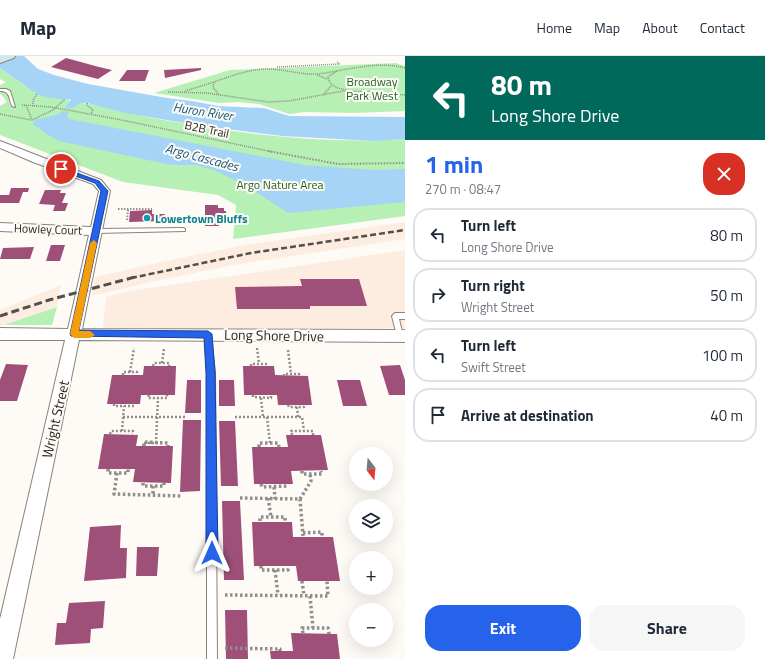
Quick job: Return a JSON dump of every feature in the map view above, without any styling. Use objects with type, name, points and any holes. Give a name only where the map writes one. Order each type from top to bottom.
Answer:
[{"type":"main road","points":[[0,60],[10,56]]},
{"type":"street","name":"Wright Street","points":[[0,144],[37,160],[97,182],[103,188],[105,194],[2,659]]},
{"type":"street","name":"Howley Court","points":[[0,227],[96,231]]},
{"type":"street","name":"Long Shore Drive","points":[[0,334],[402,336]]},
{"type":"lane","points":[[0,90],[6,90],[9,92],[14,106]]},
{"type":"lane","points":[[96,231],[183,230]]},
{"type":"lane","points":[[402,336],[395,316],[405,316]]},
{"type":"lane","points":[[208,334],[211,373],[212,659]]},
{"type":"path","points":[[277,67],[339,64],[337,61]]},
{"type":"path","points":[[182,92],[238,73],[267,69],[315,74],[363,66],[398,66],[405,68]]},
{"type":"path","points":[[328,79],[328,77],[337,71]]},
{"type":"path","points":[[315,74],[328,79],[332,86],[351,91]]},
{"type":"path","points":[[214,82],[213,87],[219,95]]},
{"type":"path","points":[[323,94],[332,86]]},
{"type":"path","points":[[168,92],[219,95],[242,100],[268,102],[291,101],[323,94],[351,91],[382,92],[405,95]]},
{"type":"path","points":[[33,106],[33,100],[37,94]]},
{"type":"path","points":[[0,114],[32,120],[55,108],[65,99]]},
{"type":"path","points":[[86,103],[92,110],[90,114]]},
{"type":"path","name":"B2B Trail","points":[[19,105],[63,109],[90,114],[310,160],[344,164],[405,163]]},
{"type":"path","points":[[26,105],[32,120]]},
{"type":"path","points":[[118,209],[152,209]]},
{"type":"path","points":[[130,372],[134,347]]},
{"type":"path","points":[[162,363],[164,347]]},
{"type":"path","points":[[256,347],[259,364]]},
{"type":"path","points":[[288,348],[291,374]]},
{"type":"path","points":[[153,366],[154,363],[169,364],[169,366]]},
{"type":"path","points":[[251,366],[251,364],[267,364],[267,366]]},
{"type":"path","points":[[123,375],[123,372],[137,372],[137,375]]},
{"type":"path","points":[[284,376],[284,374],[299,374],[299,376]]},
{"type":"path","points":[[149,395],[148,398],[167,398],[167,395]]},
{"type":"path","points":[[253,395],[253,397],[261,398],[271,398],[271,395]]},
{"type":"path","points":[[156,442],[158,398]]},
{"type":"path","points":[[261,398],[263,417]]},
{"type":"path","points":[[114,404],[114,406],[134,406],[134,404]]},
{"type":"path","points":[[288,405],[288,407],[304,407],[304,405]]},
{"type":"path","points":[[122,431],[124,406]]},
{"type":"path","points":[[297,407],[298,417]]},
{"type":"path","points":[[123,417],[186,417]]},
{"type":"path","points":[[235,417],[302,417],[304,431]]},
{"type":"path","points":[[268,417],[270,443]]},
{"type":"path","points":[[110,434],[111,431],[133,431],[132,434]]},
{"type":"path","points":[[292,435],[291,431],[313,431],[313,435]]},
{"type":"path","points":[[144,446],[144,442],[168,443],[168,446]]},
{"type":"path","points":[[259,447],[259,443],[278,443],[279,447]]},
{"type":"path","points":[[108,469],[108,473],[128,473],[128,469]]},
{"type":"path","points":[[302,470],[302,474],[322,474],[321,470]]},
{"type":"path","points":[[116,473],[114,494],[182,496]]},
{"type":"path","points":[[310,474],[311,481],[300,499],[303,534],[322,532],[322,537]]},
{"type":"path","points":[[143,482],[143,486],[164,486],[164,483]]},
{"type":"path","points":[[261,484],[262,487],[287,486],[286,484]]},
{"type":"path","points":[[152,495],[153,486]]},
{"type":"path","points":[[274,486],[275,498]]},
{"type":"path","points":[[240,498],[300,499]]},
{"type":"path","points":[[268,498],[271,517]]},
{"type":"path","points":[[260,521],[260,517],[285,517],[285,522]]},
{"type":"path","points":[[261,566],[261,570],[288,570],[288,566]]},
{"type":"path","points":[[275,570],[278,595]]},
{"type":"path","points":[[302,581],[304,596]]},
{"type":"path","points":[[212,595],[328,596],[327,581]]},
{"type":"path","points":[[310,596],[313,628]]},
{"type":"path","points":[[303,633],[302,628],[328,628],[329,634]]},
{"type":"path","points":[[212,648],[280,649],[280,651]]},
{"type":"shaded area","points":[[405,222],[405,239],[233,265],[92,296],[95,277],[245,245]]},
{"type":"shaded area","points":[[405,250],[405,328],[103,328],[106,297],[129,291]]},
{"type":"shaded area","points":[[61,285],[57,307],[0,326],[0,310]]},
{"type":"green space","name":"Broadway Park West","points":[[396,63],[405,66],[405,111],[353,113],[305,112],[289,114],[259,104],[238,102],[219,103],[154,93],[230,70]]},
{"type":"green space","name":"Argo Nature Area","points":[[0,68],[24,85],[79,104],[96,105],[187,124],[241,132],[323,140],[405,139],[405,216],[233,239],[236,205],[218,195],[123,182],[0,135],[0,106],[7,102],[0,93],[0,85],[6,82],[0,79]]},
{"type":"green space","points":[[57,307],[52,325],[4,325]]},
{"type":"water","name":"Huron River","points":[[0,56],[24,56],[38,69],[88,84],[218,106],[264,108],[289,116],[405,117],[405,139],[374,141],[282,136],[202,126],[125,113],[87,103],[79,104],[71,109],[65,108],[71,100],[44,97],[37,94],[0,68]]},
{"type":"water","name":"Huron River","points":[[63,111],[69,112],[67,116],[69,119],[305,165],[373,170],[405,169],[405,202],[288,213],[250,188],[216,171],[196,165],[171,165],[59,141],[46,134],[33,124],[35,120],[56,115]]},
{"type":"building","points":[[66,58],[112,70],[98,79],[51,67]]},
{"type":"building","points":[[201,68],[201,70],[165,78],[164,70]]},
{"type":"building","points":[[127,70],[149,70],[145,81],[119,81]]},
{"type":"building","points":[[11,188],[29,188],[28,192],[23,192],[19,203],[0,203],[0,195],[9,195]]},
{"type":"building","points":[[45,190],[61,190],[60,193],[66,193],[62,203],[68,203],[65,211],[53,211],[55,205],[39,204]]},
{"type":"building","points":[[205,205],[218,205],[218,208],[224,208],[227,218],[218,218],[219,226],[205,226]]},
{"type":"building","name":"Lowertown Bluffs","points":[[152,210],[152,214],[165,214],[164,221],[129,222],[130,211]]},
{"type":"building","points":[[51,245],[65,245],[60,261],[46,261]]},
{"type":"building","points":[[34,247],[30,259],[0,259],[3,248]]},
{"type":"building","points":[[300,279],[359,279],[367,306],[310,306],[310,309],[237,309],[235,287],[302,286]]},
{"type":"building","points":[[6,364],[28,365],[17,401],[0,401],[0,380]]},
{"type":"building","points":[[400,365],[405,380],[405,395],[389,395],[380,366]]},
{"type":"building","points":[[144,366],[176,366],[175,395],[141,395],[140,404],[107,404],[112,375],[143,375]]},
{"type":"building","points":[[243,366],[274,366],[275,375],[308,376],[312,405],[278,405],[277,395],[244,395]]},
{"type":"building","points":[[187,380],[201,380],[201,413],[185,413]]},
{"type":"building","points":[[219,380],[234,380],[235,406],[219,406]]},
{"type":"building","points":[[337,380],[360,380],[367,406],[343,406]]},
{"type":"building","points":[[183,420],[201,420],[200,491],[180,492]]},
{"type":"building","points":[[219,421],[235,421],[238,486],[221,486]]},
{"type":"building","points":[[104,434],[138,435],[136,446],[173,446],[171,483],[133,482],[135,469],[98,469]]},
{"type":"building","points":[[286,435],[321,435],[328,470],[291,471],[293,484],[254,484],[252,447],[288,447]]},
{"type":"building","points":[[222,501],[240,501],[244,580],[224,580]]},
{"type":"building","points":[[252,522],[292,522],[293,537],[333,537],[340,581],[298,581],[296,566],[254,566]]},
{"type":"building","points":[[121,525],[120,548],[127,548],[126,578],[84,581],[90,527]]},
{"type":"building","points":[[137,547],[159,547],[157,576],[136,576]]},
{"type":"building","points":[[105,601],[103,628],[91,629],[90,643],[55,645],[57,623],[66,623],[69,603]]},
{"type":"building","points":[[225,610],[247,610],[248,659],[226,659]]},
{"type":"building","points":[[291,633],[337,634],[340,659],[271,659],[270,651],[293,651]]},
{"type":"railway","points":[[132,278],[251,253],[405,230]]},
{"type":"railway","points":[[0,316],[49,300],[132,278]]},
{"type":"slow traffic","points":[[90,335],[74,334],[94,243]]},
{"type":"place","name":"Lowertown Bluffs","points":[[147,218]]},
{"type":"route","points":[[61,169],[97,182],[105,191],[74,334],[208,334],[211,373],[212,553]]},
{"type":"water label","name":"Argo Cascades","points":[[202,157]]}]
